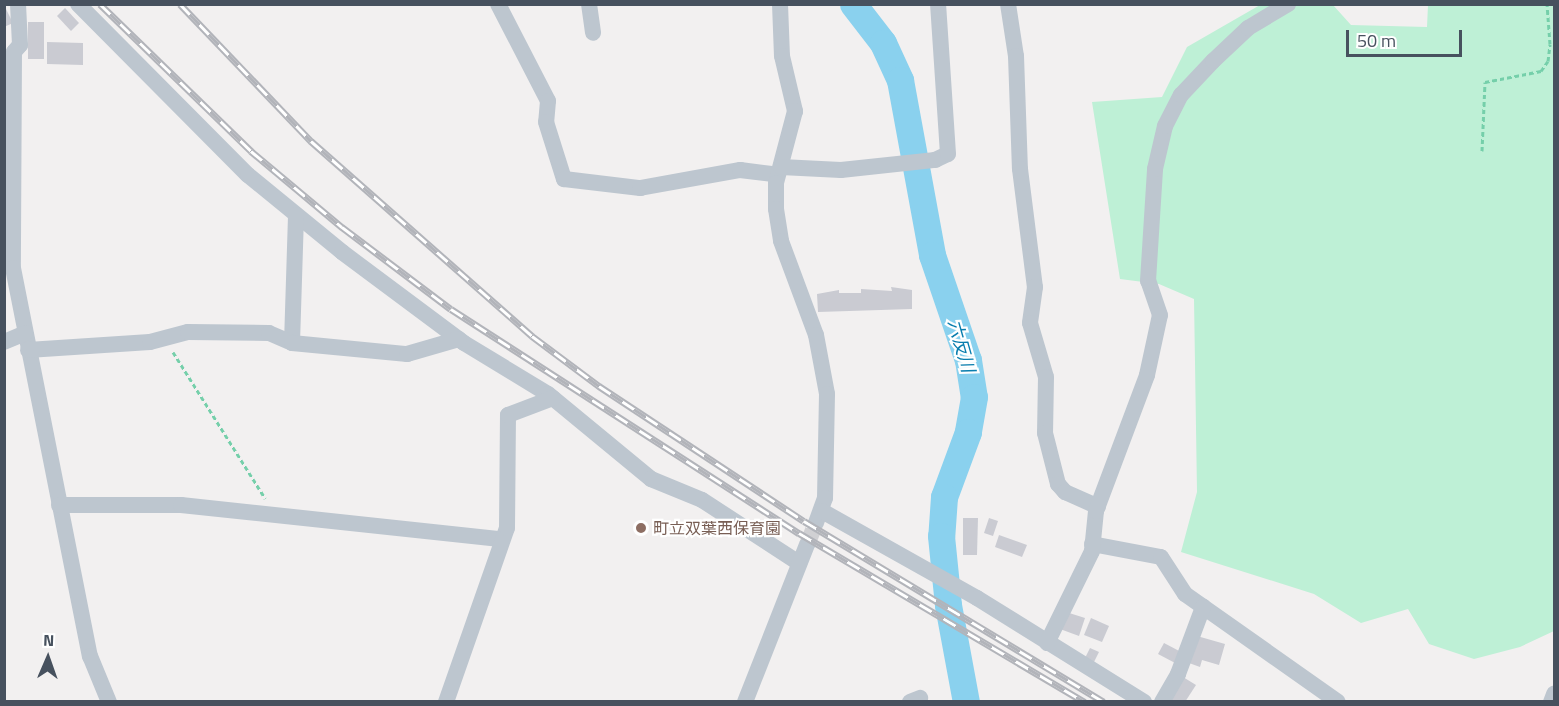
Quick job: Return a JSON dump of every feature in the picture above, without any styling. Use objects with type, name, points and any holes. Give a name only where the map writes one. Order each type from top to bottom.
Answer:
[{"type":"street","points":[[18,4],[20,45],[10,47],[9,90],[13,268],[90,656],[109,702]]},
{"type":"street","points":[[78,4],[248,175],[297,215],[459,339],[553,398],[651,479],[702,500],[799,563]]},
{"type":"street","points":[[498,4],[548,101],[546,122],[564,179],[640,189],[740,171],[841,170],[903,165],[935,160],[948,154],[939,4]]},
{"type":"street","points":[[588,4],[593,33]]},
{"type":"street","points":[[780,4],[782,56],[795,111],[779,171],[776,209],[781,241],[816,335],[827,394],[819,517],[926,570],[976,598],[1144,702]]},
{"type":"street","points":[[1008,4],[1016,56],[1020,169],[1035,287],[1030,323],[1046,377],[1045,433],[1058,484],[1065,492],[1098,507]]},
{"type":"street","points":[[1047,643],[1092,544],[1098,507],[1147,375],[1160,315],[1148,281],[1155,169],[1165,126],[1181,95],[1213,61],[1248,28],[1288,4]]},
{"type":"street","points":[[292,343],[297,215]]},
{"type":"street","points":[[28,351],[164,338],[188,332],[269,333],[292,343],[406,354],[459,339]]},
{"type":"street","points":[[4,342],[25,333]]},
{"type":"street","points":[[446,702],[475,625],[501,539],[507,528],[510,504],[508,415],[553,398]]},
{"type":"street","points":[[59,504],[181,505],[264,512],[501,539]]},
{"type":"street","points":[[1092,544],[1161,557],[1185,594],[1338,702]]},
{"type":"street","points":[[746,702],[807,545]]},
{"type":"street","points":[[1162,702],[1178,674],[1203,607]]},
{"type":"street","points":[[1551,702],[1554,694]]},
{"type":"path","points":[[1482,151],[1485,82],[1541,71],[1548,61],[1550,44],[1546,4]]},
{"type":"path","points":[[164,338],[265,493],[264,512]]},
{"type":"green space","points":[[1260,5],[1333,5],[1351,25],[1427,27],[1428,5],[1554,5],[1554,631],[1520,647],[1474,659],[1429,644],[1408,609],[1361,623],[1314,594],[1181,552],[1197,492],[1194,299],[1159,284],[1120,279],[1092,102],[1162,97],[1187,47]]},
{"type":"building","points":[[4,5],[13,23],[4,27]]},
{"type":"building","points":[[65,8],[79,23],[71,31],[57,16]]},
{"type":"building","points":[[28,22],[44,22],[44,59],[28,59]]},
{"type":"building","points":[[47,42],[83,43],[83,65],[47,64]]},
{"type":"building","points":[[891,287],[912,290],[912,309],[818,312],[817,294],[839,290],[839,293],[861,293],[861,289],[892,291]]},
{"type":"building","points":[[963,518],[978,518],[977,555],[963,555]]},
{"type":"building","points":[[989,518],[998,521],[993,536],[984,533]]},
{"type":"building","points":[[999,535],[1027,545],[1022,557],[995,547]]},
{"type":"building","points":[[1066,612],[1085,618],[1079,636],[1060,629]]},
{"type":"building","points":[[1091,618],[1109,626],[1102,642],[1084,635]]},
{"type":"building","points":[[1197,636],[1225,644],[1219,665],[1202,660],[1200,667],[1189,663]]},
{"type":"building","points":[[1164,643],[1183,653],[1177,664],[1158,654]]},
{"type":"building","points":[[1090,648],[1099,652],[1092,666],[1083,662]]},
{"type":"building","points":[[1183,677],[1196,685],[1185,702],[1169,702]]},
{"type":"waterway","name":"六反川","points":[[853,4],[883,43],[900,80],[932,255],[968,360],[974,397],[968,432],[944,497],[941,536],[948,605],[966,702]]},
{"type":"tunnel","points":[[807,545],[816,523]]},
{"type":"railway","points":[[100,4],[251,151],[342,227],[451,309],[799,533],[1085,702]]},
{"type":"railway","points":[[180,4],[311,141],[532,336],[599,386],[804,521],[1104,702]]},
{"type":"place","name":"町立双葉西保育園","points":[[641,528]]}]
